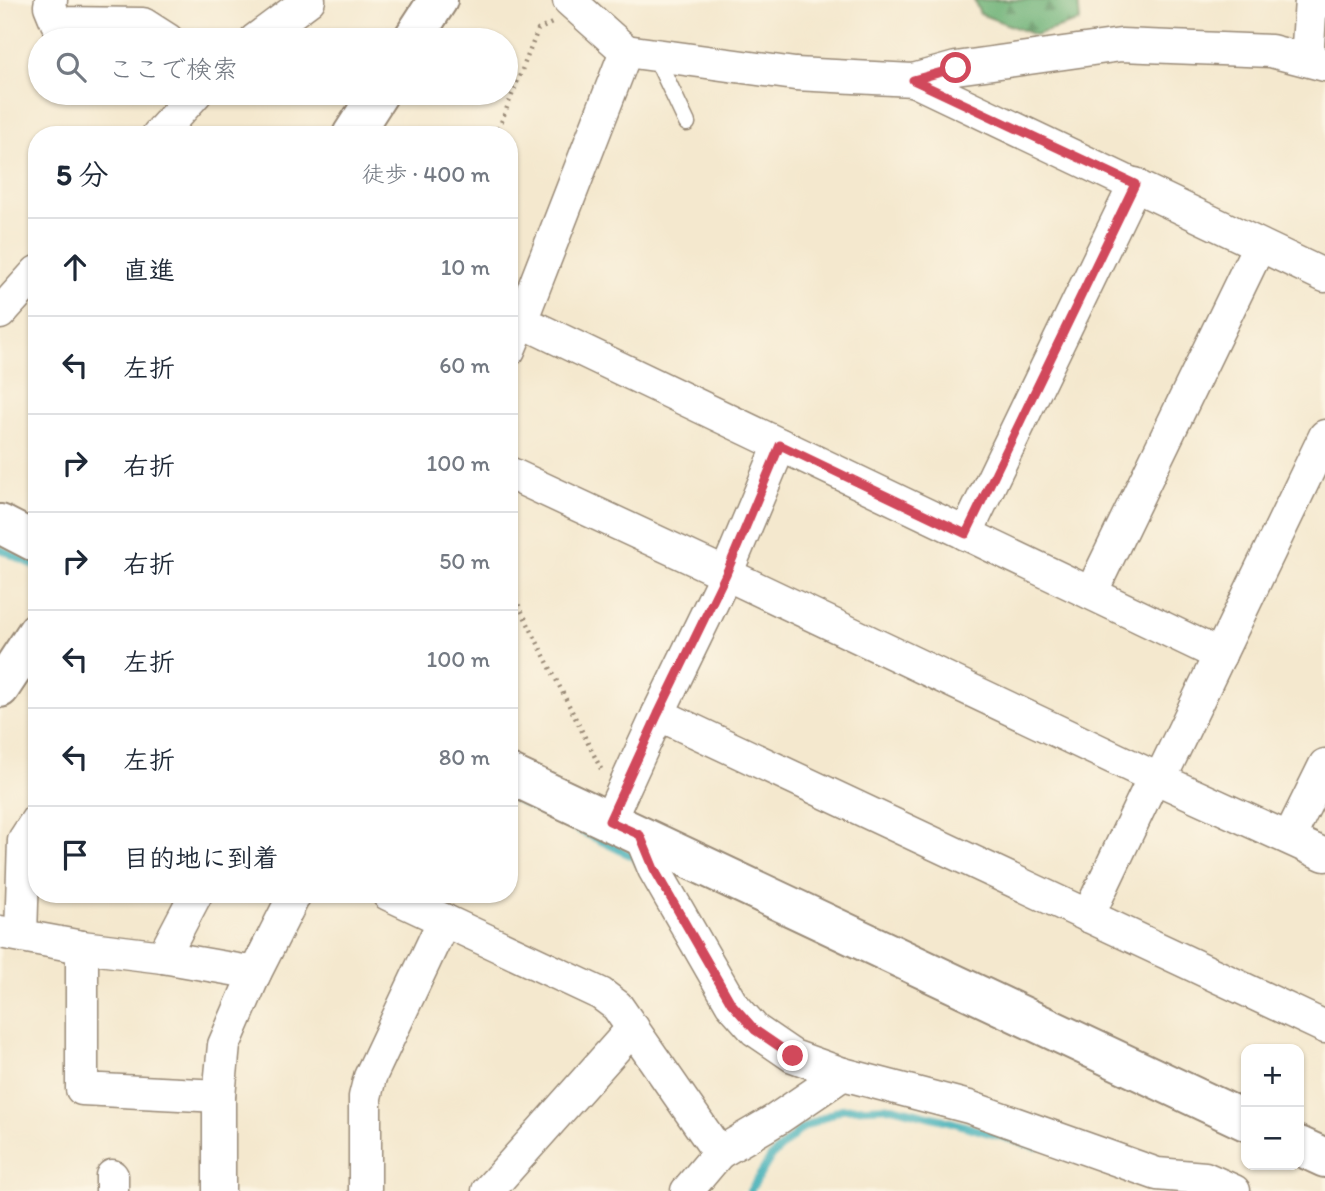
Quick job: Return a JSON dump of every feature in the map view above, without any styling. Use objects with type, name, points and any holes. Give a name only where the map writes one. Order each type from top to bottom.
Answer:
[{"type":"street","points":[[51,0],[50,6],[57,23],[143,24],[149,28]]},
{"type":"street","points":[[272,28],[309,0]]},
{"type":"street","points":[[420,28],[438,0]]},
{"type":"street","points":[[575,5],[640,53],[795,74],[913,80],[956,68],[1121,45],[1271,51],[1316,62],[1311,0]]},
{"type":"street","points":[[518,328],[640,53]]},
{"type":"street","points":[[913,80],[1325,275]]},
{"type":"street","points":[[166,126],[184,105]]},
{"type":"street","points":[[358,126],[371,105]]},
{"type":"street","points":[[966,534],[1135,184]]},
{"type":"street","points":[[1091,593],[1259,246]]},
{"type":"street","points":[[0,313],[28,282]]},
{"type":"street","points":[[521,321],[1220,655]]},
{"type":"street","points":[[1088,916],[1220,655],[1325,436]]},
{"type":"street","points":[[624,828],[658,714],[726,574],[780,445]]},
{"type":"street","points":[[518,477],[1325,855]]},
{"type":"street","points":[[0,524],[28,538]]},
{"type":"street","points":[[0,688],[28,646]]},
{"type":"street","points":[[658,714],[1325,1027]]},
{"type":"street","points":[[1289,838],[1325,765]]},
{"type":"street","points":[[518,778],[1241,1119]]},
{"type":"street","points":[[624,828],[654,869],[731,1003],[755,1030],[793,1056],[843,1074],[969,1107],[1157,1174],[1205,1178],[1234,1191]]},
{"type":"street","points":[[28,834],[24,840],[10,934],[255,973]]},
{"type":"street","points":[[163,957],[191,903]]},
{"type":"street","points":[[219,1191],[219,1096],[224,1045],[255,973],[290,903]]},
{"type":"street","points":[[407,903],[601,994],[617,1006],[719,1153]]},
{"type":"street","points":[[365,1191],[365,1097],[370,1077],[444,920]]},
{"type":"street","points":[[82,947],[82,1089],[219,1096]]},
{"type":"street","points":[[488,1191],[633,1028]]},
{"type":"street","points":[[687,1191],[719,1153],[777,1119],[843,1074]]},
{"type":"street","points":[[1304,1148],[1325,1158]]},
{"type":"lane","points":[[640,53],[687,123]]},
{"type":"path","points":[[518,80],[538,30],[575,5]]},
{"type":"path","points":[[500,126],[508,105]]},
{"type":"path","points":[[518,604],[606,778],[624,828]]},
{"type":"green space","points":[[974,0],[1078,0],[1080,21],[1035,35],[980,14]]},
{"type":"waterway","points":[[0,549],[28,563]]},
{"type":"waterway","points":[[518,800],[634,857],[638,863]]},
{"type":"waterway","points":[[788,1068],[812,1085]]},
{"type":"waterway","points":[[750,1191],[771,1157],[801,1129],[841,1109],[892,1107],[1037,1147]]},
{"type":"route","points":[[793,1056],[755,1030],[731,1003],[654,869],[640,835],[609,821],[726,574],[780,445],[966,534],[1135,184],[913,80],[956,68]]}]
